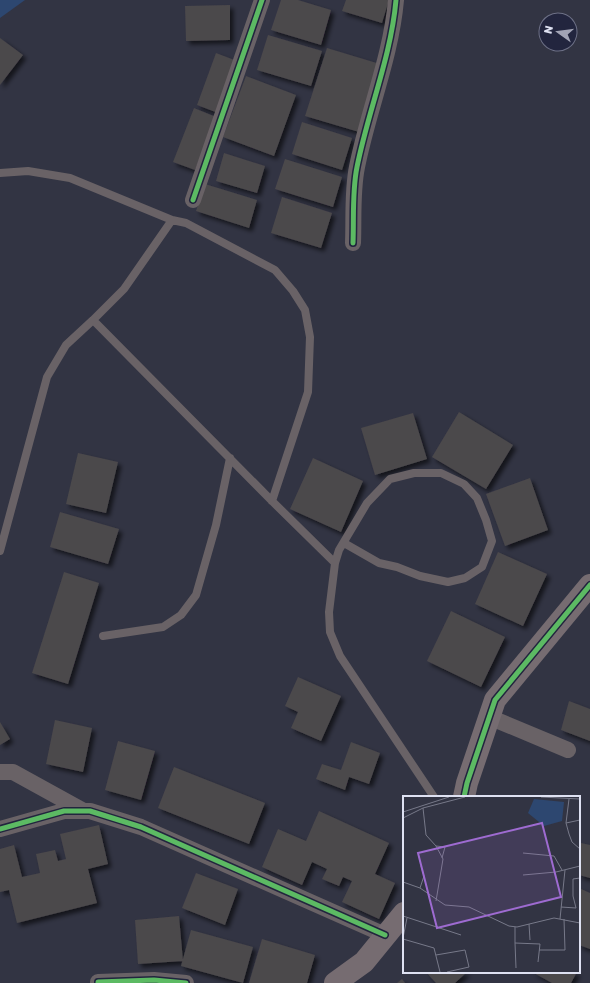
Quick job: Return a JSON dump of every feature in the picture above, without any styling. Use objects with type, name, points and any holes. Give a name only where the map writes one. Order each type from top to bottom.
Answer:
[{"type":"street","points":[[192,200],[262,0]]},
{"type":"street","points":[[353,243],[356,168],[394,25],[396,0]]},
{"type":"street","points":[[464,796],[467,783],[495,700],[590,585]]},
{"type":"street","points":[[489,717],[568,750]]},
{"type":"street","points":[[0,772],[13,772],[83,811]]},
{"type":"street","points":[[0,829],[64,811],[90,811],[141,827],[385,935]]},
{"type":"street","points":[[335,983],[364,962],[403,914]]},
{"type":"street","points":[[98,982],[154,980],[186,983]]},
{"type":"lane","points":[[0,173],[28,171],[70,178],[172,220],[186,223],[275,270],[293,291],[305,310],[310,337],[308,392],[272,501]]},
{"type":"lane","points":[[0,551],[47,377],[66,345],[124,289],[172,220]]},
{"type":"lane","points":[[93,320],[335,563]]},
{"type":"lane","points":[[103,636],[164,627],[181,615],[196,595],[216,525],[230,458]]},
{"type":"lane","points":[[344,543],[379,563],[397,567],[420,576],[448,582],[465,578],[482,567],[492,541],[486,520],[477,498],[464,484],[441,473],[414,473],[390,479],[367,503],[339,550],[335,563],[329,612],[330,632],[340,656],[433,796]]},
{"type":"water","points":[[0,0],[25,0],[0,18]]},
{"type":"building","points":[[281,0],[298,0],[331,10],[321,45],[271,30]]},
{"type":"building","points":[[346,0],[389,0],[382,23],[342,11]]},
{"type":"building","points":[[230,5],[230,40],[186,41],[185,6]]},
{"type":"building","points":[[268,35],[322,51],[311,86],[257,70]]},
{"type":"building","points":[[0,38],[23,55],[0,85]]},
{"type":"building","points":[[327,48],[380,64],[359,132],[305,116]]},
{"type":"building","points":[[216,53],[237,61],[218,113],[197,105]]},
{"type":"building","points":[[246,76],[296,95],[274,156],[223,137]]},
{"type":"building","points":[[194,108],[216,117],[195,170],[173,162]]},
{"type":"building","points":[[302,122],[352,138],[342,170],[292,154]]},
{"type":"building","points":[[224,153],[265,166],[257,193],[216,181]]},
{"type":"building","points":[[285,159],[342,177],[333,207],[275,189]]},
{"type":"building","points":[[205,184],[257,200],[249,228],[196,211]]},
{"type":"building","points":[[282,197],[332,213],[321,248],[271,233]]},
{"type":"building","points":[[459,412],[513,445],[486,489],[432,457]]},
{"type":"building","points":[[413,413],[427,459],[375,475],[361,428]]},
{"type":"building","points":[[78,453],[118,462],[106,513],[66,504]]},
{"type":"building","points":[[313,458],[363,481],[341,532],[290,509]]},
{"type":"building","points":[[530,478],[548,530],[505,546],[486,494]]},
{"type":"building","points":[[60,512],[119,529],[108,564],[50,547]]},
{"type":"building","points":[[498,552],[547,574],[523,626],[475,604]]},
{"type":"building","points":[[64,572],[99,583],[68,684],[32,673]]},
{"type":"building","points":[[451,611],[505,637],[481,687],[427,661]]},
{"type":"building","points":[[298,677],[341,696],[321,741],[291,728],[298,712],[285,706]]},
{"type":"building","points":[[569,701],[590,709],[590,741],[561,730]]},
{"type":"building","points":[[55,720],[92,728],[83,772],[46,764]]},
{"type":"building","points":[[0,722],[10,739],[0,745]]},
{"type":"building","points":[[118,741],[155,751],[141,800],[105,790]]},
{"type":"building","points":[[351,742],[380,753],[369,784],[349,777],[345,790],[316,779],[322,764],[341,770]]},
{"type":"building","points":[[174,767],[265,803],[249,844],[158,808]]},
{"type":"building","points":[[319,811],[389,843],[375,874],[395,883],[379,919],[342,902],[352,881],[343,877],[339,886],[322,879],[327,869],[312,862],[302,885],[262,867],[278,829],[306,841]]},
{"type":"building","points":[[99,825],[108,864],[88,869],[97,903],[17,923],[9,890],[0,892],[0,849],[14,845],[22,877],[40,873],[36,854],[55,850],[58,861],[66,859],[60,834]]},
{"type":"building","points":[[581,843],[590,845],[590,878],[580,875]]},
{"type":"building","points":[[196,873],[238,889],[225,925],[182,908]]},
{"type":"building","points":[[580,888],[590,893],[590,949],[580,945]]},
{"type":"building","points":[[179,916],[183,961],[138,964],[135,920]]},
{"type":"building","points":[[191,930],[253,947],[243,983],[181,966]]},
{"type":"building","points":[[262,939],[315,955],[307,983],[249,983]]},
{"type":"building","points":[[427,973],[466,973],[455,983],[436,983]]},
{"type":"building","points":[[534,973],[576,973],[571,983],[552,983]]},
{"type":"building","points":[[402,979],[405,983],[397,983]]},
{"type":"cycle path","points":[[193,200],[262,0]]},
{"type":"cycle path","points":[[353,243],[355,176],[389,42],[396,0]]},
{"type":"cycle path","points":[[464,796],[467,783],[495,700],[590,585]]},
{"type":"cycle path","points":[[0,829],[64,811],[90,811],[141,827],[385,935]]},
{"type":"cycle path","points":[[98,982],[154,980],[186,983]]}]
